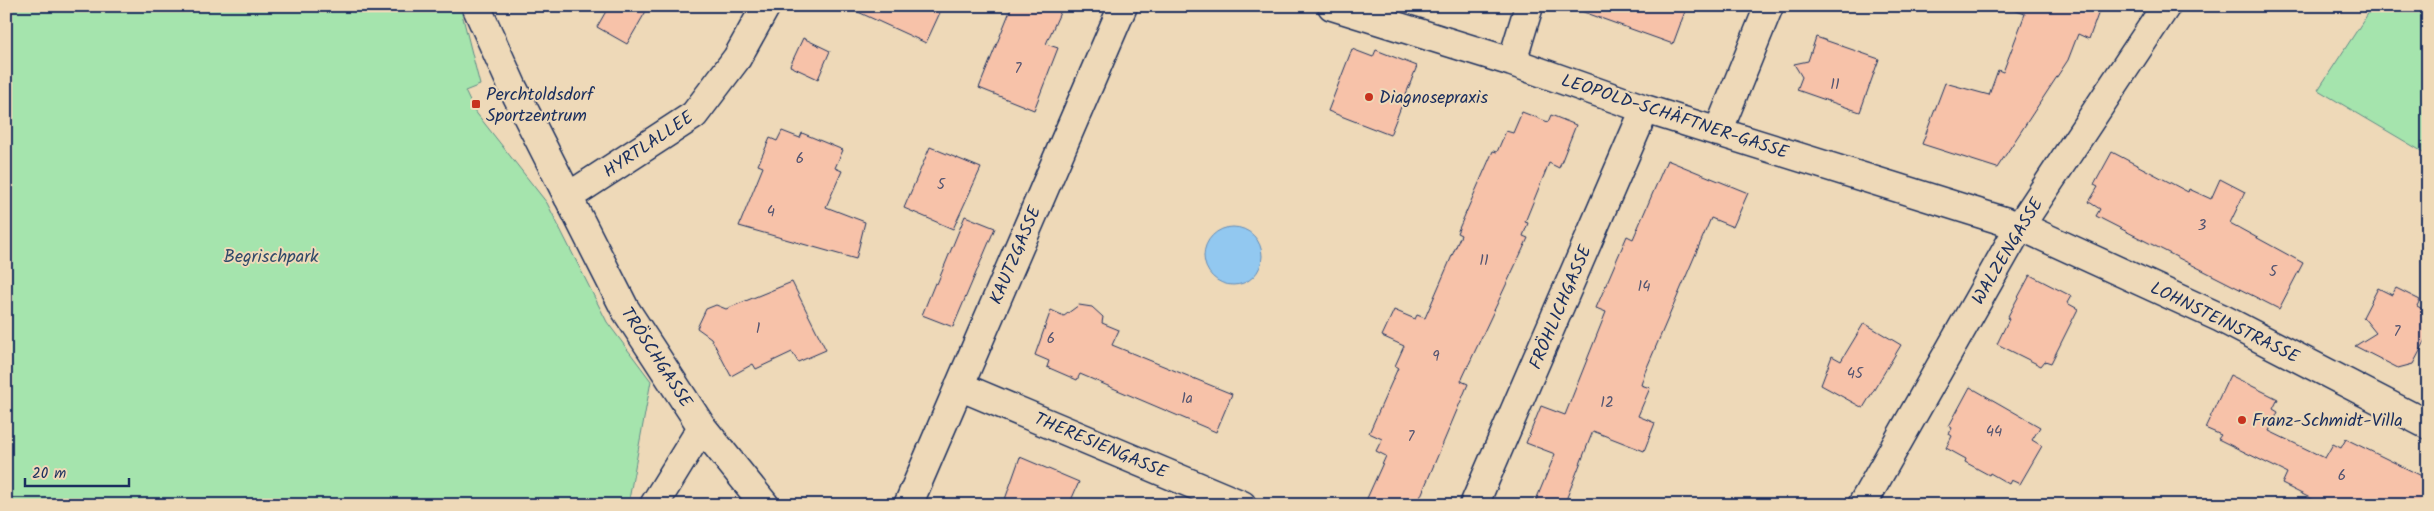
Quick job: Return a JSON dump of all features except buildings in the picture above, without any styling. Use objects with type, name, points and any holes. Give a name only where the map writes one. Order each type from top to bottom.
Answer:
[{"type":"street","name":"TRÖSCHGASSE","points":[[476,6],[513,88],[625,308],[702,427],[764,505]]},
{"type":"street","name":"HYRTLALLEE","points":[[568,197],[694,115],[737,58],[766,6]]},
{"type":"street","name":"KAUTZGASSE","points":[[908,505],[1122,6]]},
{"type":"street","name":"LEOPOLD-SCHÄFTNER-GASSE","points":[[1332,6],[1512,62],[1645,109],[2020,226]]},
{"type":"street","points":[[1512,62],[1529,6]]},
{"type":"street","points":[[1718,132],[1770,6]]},
{"type":"street","name":"WALZENGASSE","points":[[1862,505],[2020,226],[2166,6]]},
{"type":"street","name":"FRÖHLICHGASSE","points":[[1474,505],[1645,109]]},
{"type":"street","name":"LOHNSTEINSTRASSE","points":[[2020,226],[2221,318],[2428,425]]},
{"type":"street","name":"THERESIENGASSE","points":[[959,386],[1242,505]]},
{"type":"street","points":[[654,505],[702,427]]},
{"type":"green space","name":"Begrischpark","points":[[6,6],[460,6],[480,85],[465,91],[474,110],[547,203],[607,322],[651,381],[628,505],[6,505]]},
{"type":"green space","points":[[2373,6],[2428,6],[2428,155],[2318,90]]},
{"type":"water","points":[[1233,227],[1244,229],[1257,240],[1262,256],[1260,267],[1249,280],[1233,285],[1222,283],[1209,272],[1204,256],[1206,245],[1217,232]]},
{"type":"place","name":"Diagnosepraxis","points":[[1369,97]]},
{"type":"place","name":"Perchtoldsdorf Sportzentrum","points":[[476,104]]},
{"type":"place","name":"Franz-Schmidt-Villa","points":[[2242,420]]}]
